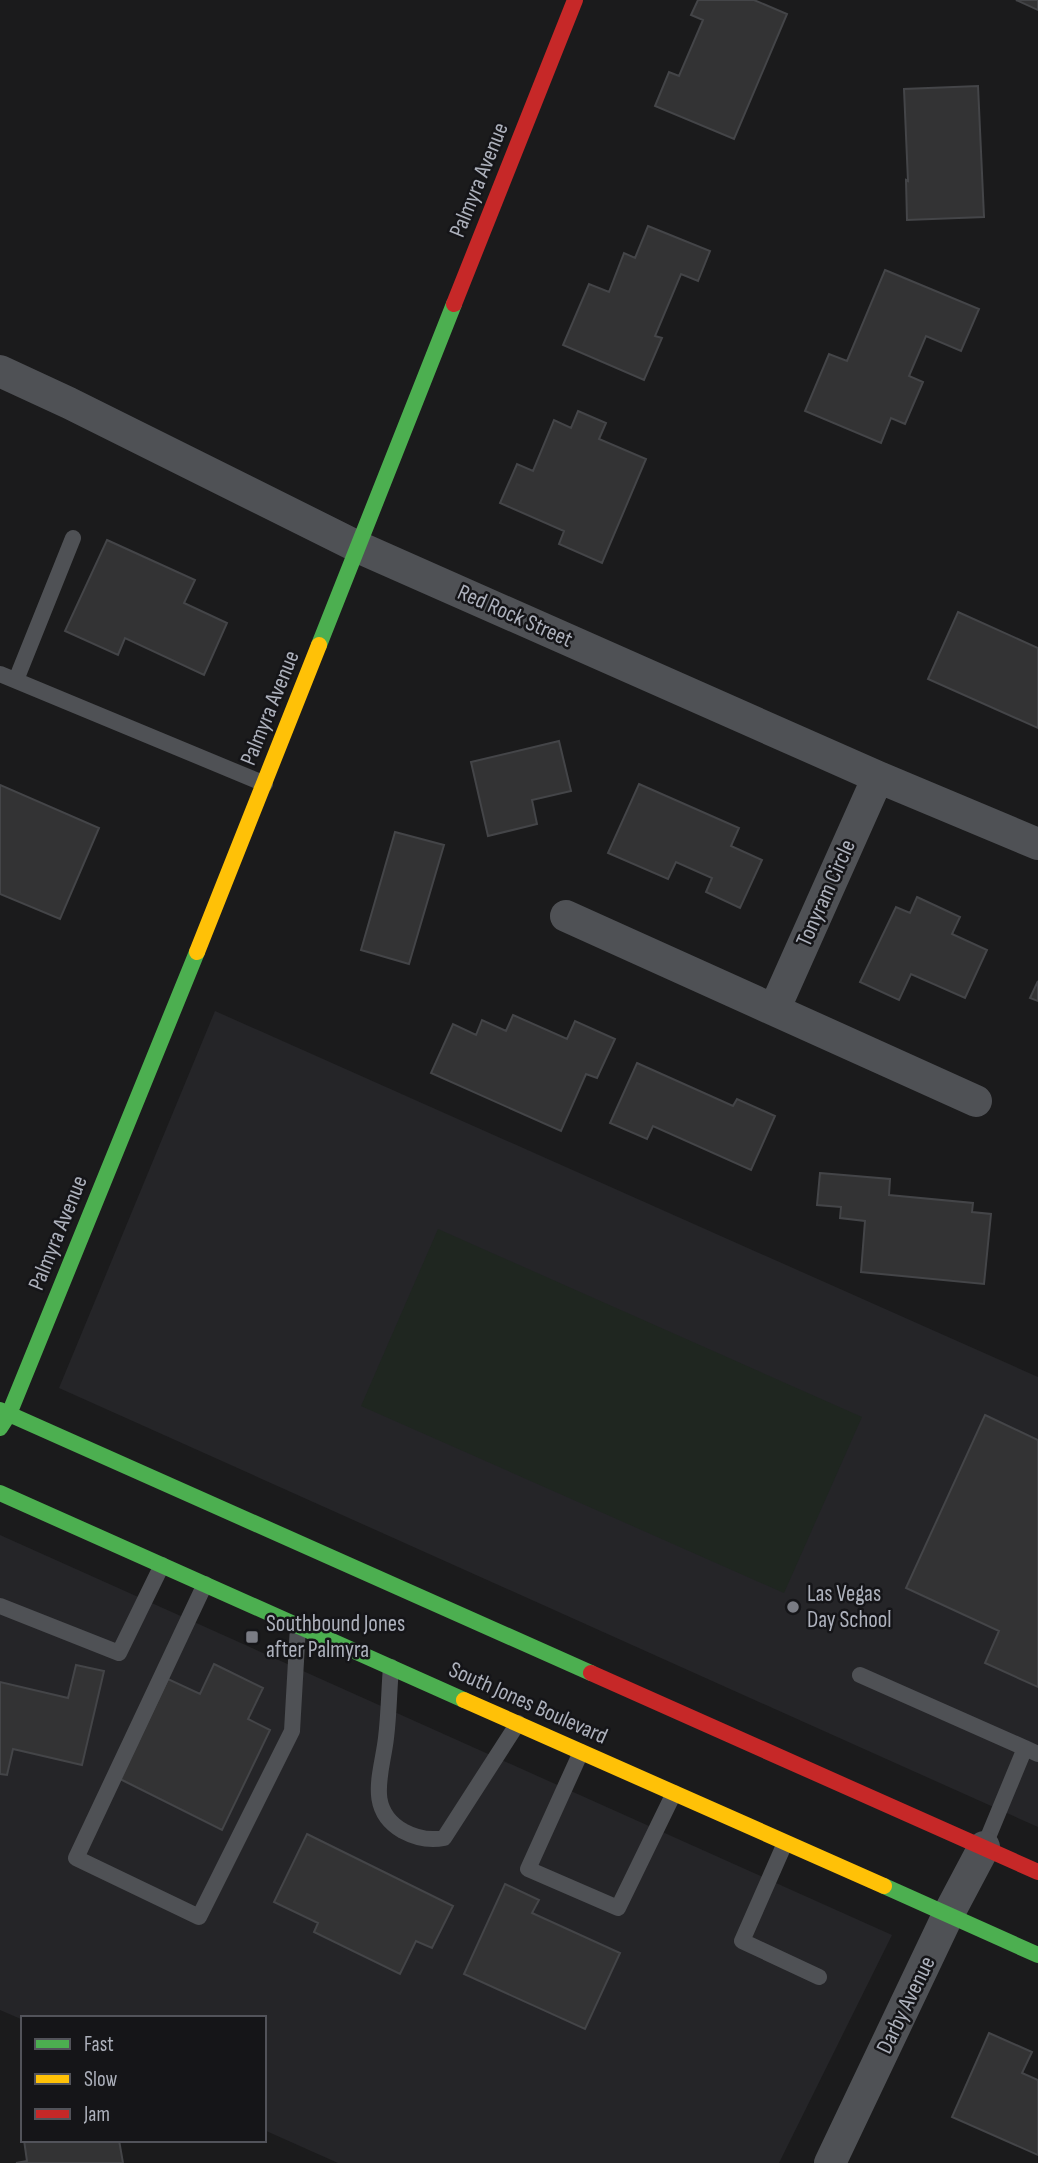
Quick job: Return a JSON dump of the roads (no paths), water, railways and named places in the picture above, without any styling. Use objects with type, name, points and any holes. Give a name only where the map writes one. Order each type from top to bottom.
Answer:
[{"type":"main road","name":"Palmyra Avenue","points":[[3,1418],[265,784],[575,0]]},
{"type":"main road","points":[[3,1418],[1038,1872]]},
{"type":"main road","name":"South Jones Boulevard","points":[[0,1493],[1038,1955]]},
{"type":"street","name":"Red Rock Street","points":[[0,371],[358,547],[1038,844]]},
{"type":"street","name":"Tonyram Circle","points":[[774,1010],[878,776]]},
{"type":"street","points":[[566,916],[976,1101]]},
{"type":"street","name":"Darby Avenue","points":[[830,2163],[948,1916],[984,1847]]},
{"type":"lane","points":[[16,680],[73,538]]},
{"type":"lane","points":[[0,674],[265,784]]},
{"type":"lane","points":[[0,1606],[119,1653],[162,1565]]},
{"type":"lane","points":[[205,1584],[75,1858],[200,1917],[292,1731],[298,1626]]},
{"type":"lane","points":[[391,1667],[386,1738],[377,1787],[384,1816],[394,1826],[414,1837],[436,1840],[444,1838],[518,1723]]},
{"type":"lane","points":[[860,1675],[1032,1751],[984,1847]]},
{"type":"lane","points":[[581,1752],[528,1869],[618,1908],[674,1793]]},
{"type":"lane","points":[[785,1843],[742,1941],[819,1978]]},
{"type":"place","name":"Las Vegas Day School","points":[[793,1607]]},
{"type":"place","name":"Southbound Jones after Palmyra","points":[[252,1637]]}]
